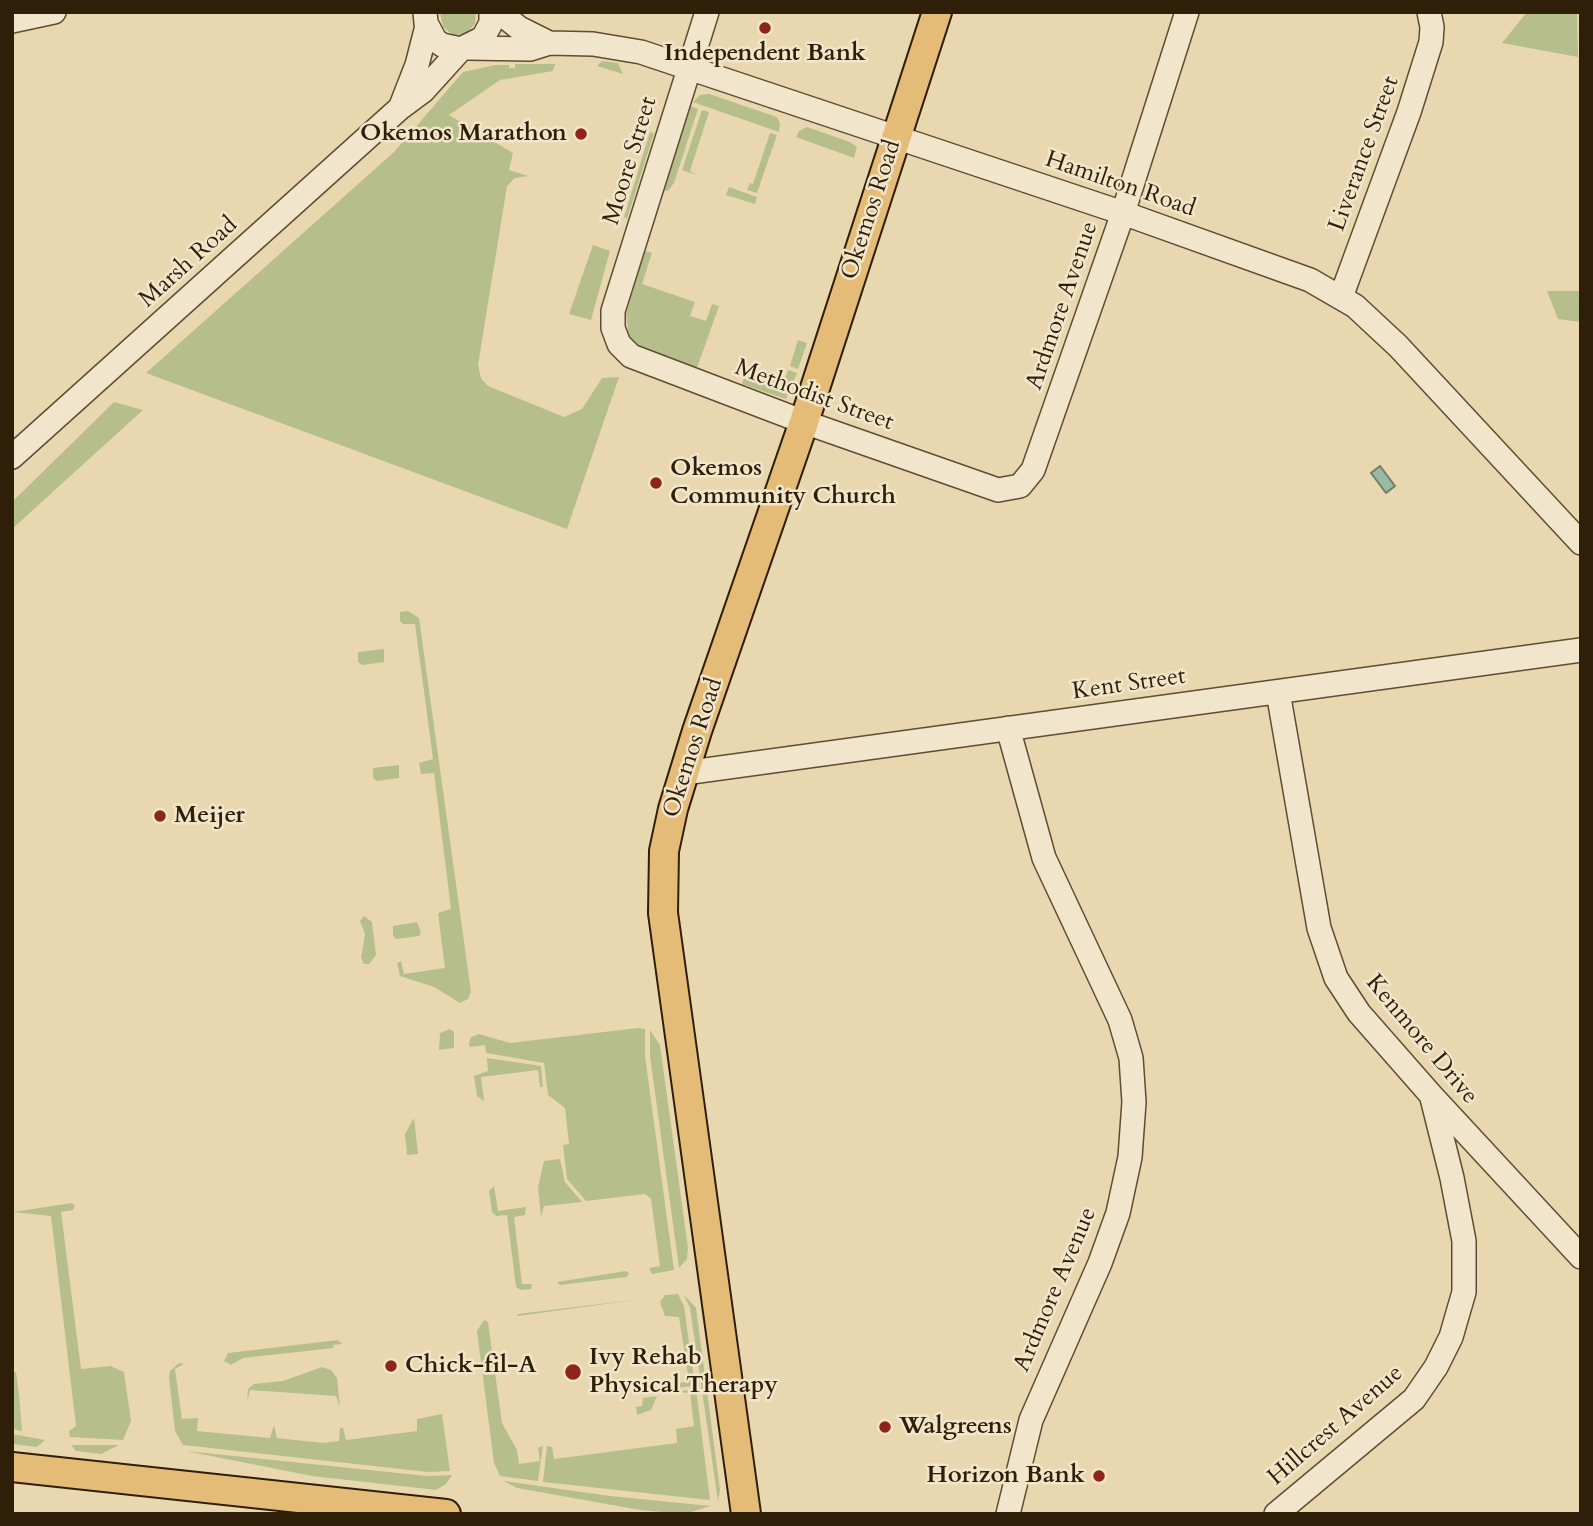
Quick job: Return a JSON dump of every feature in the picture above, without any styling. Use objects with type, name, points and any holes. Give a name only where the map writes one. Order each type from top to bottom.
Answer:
[{"type":"main road","name":"Okemos Road","points":[[746,1514],[663,913],[664,851],[684,773],[804,422],[937,12]]},
{"type":"main road","points":[[12,1467],[446,1514]]},
{"type":"street","points":[[12,21],[54,12]]},
{"type":"street","name":"Marsh Road","points":[[12,457],[431,83],[464,48],[488,31],[491,12]]},
{"type":"street","name":"Hamilton Road","points":[[499,12],[519,28],[549,43]]},
{"type":"street","name":"Moore Street","points":[[613,328],[617,298],[707,12]]},
{"type":"street","name":"Ardmore Avenue","points":[[1013,489],[1026,482],[1033,470],[1123,213],[1187,12]]},
{"type":"street","points":[[424,17],[442,45],[464,48]]},
{"type":"street","name":"Marsh Road","points":[[400,108],[417,65],[424,17]]},
{"type":"street","name":"Liverance Street","points":[[1341,297],[1409,112],[1431,42],[1431,20]]},
{"type":"street","name":"Hamilton Road","points":[[464,48],[530,49],[549,43],[616,47],[688,67],[1278,267],[1341,297],[1398,346],[1581,543]]},
{"type":"street","name":"Methodist Street","points":[[613,328],[619,344],[631,356],[804,422],[998,490],[1013,489]]},
{"type":"street","name":"Kent Street","points":[[684,773],[1581,650]]},
{"type":"street","name":"Kenmore Drive","points":[[1278,692],[1319,928],[1330,963],[1359,1013],[1480,1149],[1581,1256]]},
{"type":"street","name":"Ardmore Avenue","points":[[1008,728],[1044,858],[1120,1020],[1130,1058],[1134,1102],[1130,1157],[1118,1213],[1100,1263],[1031,1420],[1008,1514]]},
{"type":"street","name":"Hillcrest Avenue","points":[[1276,1514],[1322,1472],[1399,1413],[1427,1382],[1457,1321],[1465,1277],[1464,1241],[1452,1178],[1431,1095]]},
{"type":"street","points":[[1452,1178],[1451,1166],[1456,1155],[1467,1149],[1480,1149]]},
{"type":"shaded area","points":[[440,12],[476,12],[475,24],[466,34],[453,35],[443,27]]},
{"type":"shaded area","points":[[1527,12],[1577,12],[1578,57],[1502,43]]},
{"type":"shaded area","points":[[602,61],[618,63],[623,74],[597,66]]},
{"type":"shaded area","points":[[515,64],[555,64],[553,71],[500,80],[449,115],[513,153],[509,170],[528,176],[515,178],[507,186],[478,365],[481,378],[488,386],[564,417],[582,409],[602,378],[619,377],[567,529],[146,373],[394,152],[463,72],[495,65],[515,68]]},
{"type":"shaded area","points":[[709,94],[777,117],[780,123],[779,132],[693,102],[700,95]]},
{"type":"shaded area","points":[[690,106],[698,109],[674,183],[668,191],[664,190]]},
{"type":"shaded area","points":[[702,110],[709,112],[690,171],[696,175],[682,170]]},
{"type":"shaded area","points":[[807,127],[850,142],[857,147],[854,158],[796,137],[799,131]]},
{"type":"shaded area","points":[[650,132],[654,133],[627,219],[624,217]]},
{"type":"shaded area","points":[[770,133],[777,135],[757,193],[747,190],[750,183],[753,184]]},
{"type":"shaded area","points":[[729,187],[757,197],[755,204],[726,195]]},
{"type":"shaded area","points":[[593,245],[610,251],[591,320],[569,314]]},
{"type":"shaded area","points":[[645,251],[652,253],[642,284],[695,302],[690,316],[706,321],[712,304],[719,306],[697,368],[639,346],[629,336],[626,314]]},
{"type":"shaded area","points":[[1547,291],[1581,291],[1581,322],[1558,319]]},
{"type":"shaded area","points":[[798,340],[807,343],[798,369],[790,366]]},
{"type":"shaded area","points":[[788,370],[797,373],[786,399],[742,384],[746,371],[784,382]]},
{"type":"shaded area","points":[[114,402],[143,410],[12,529],[12,502]]},
{"type":"shaded area","points":[[1380,466],[1395,486],[1386,493],[1371,473]]},
{"type":"shaded area","points":[[408,611],[419,618],[471,992],[468,999],[460,1003],[434,987],[400,976],[397,963],[401,961],[404,974],[445,968],[438,913],[451,909],[434,773],[421,774],[419,763],[433,759],[415,624],[403,624],[400,621],[400,612]]},
{"type":"shaded area","points":[[384,649],[384,662],[362,665],[358,662],[358,652]]},
{"type":"shaded area","points":[[399,765],[399,778],[377,781],[373,778],[373,768]]},
{"type":"shaded area","points":[[364,916],[372,922],[376,955],[369,964],[364,964],[361,958],[365,934],[360,921]]},
{"type":"shaded area","points":[[417,922],[421,933],[419,936],[396,939],[393,936],[393,926]]},
{"type":"shaded area","points":[[450,1029],[454,1032],[454,1048],[439,1050],[440,1033]]},
{"type":"shaded area","points":[[645,1029],[645,1056],[674,1270],[652,1274],[649,1268],[660,1266],[651,1199],[645,1194],[586,1201],[567,1179],[563,1145],[569,1144],[565,1108],[548,1095],[544,1063],[486,1053],[485,1045],[470,1047],[469,1043],[471,1037],[479,1034],[510,1043]]},
{"type":"shaded area","points":[[650,1030],[660,1045],[688,1248],[687,1259],[679,1268],[650,1056]]},
{"type":"shaded area","points":[[487,1058],[541,1066],[543,1087],[540,1087],[538,1070],[481,1077],[484,1101],[477,1096],[474,1076],[488,1071]]},
{"type":"shaded area","points":[[414,1118],[418,1154],[407,1155],[405,1134]]},
{"type":"shaded area","points":[[560,1159],[565,1182],[582,1202],[544,1206],[541,1217],[538,1187],[544,1161]]},
{"type":"shaded area","points":[[494,1186],[498,1211],[526,1207],[525,1215],[514,1217],[522,1284],[532,1284],[531,1289],[521,1290],[516,1287],[507,1215],[496,1216],[492,1212],[489,1191]]},
{"type":"shaded area","points":[[72,1203],[75,1206],[73,1210],[61,1212],[81,1369],[111,1366],[124,1372],[131,1421],[123,1440],[70,1437],[69,1431],[76,1426],[51,1216],[13,1212]]},
{"type":"shaded area","points":[[626,1271],[629,1273],[627,1277],[560,1285],[557,1282]]},
{"type":"shaded area","points":[[678,1294],[684,1306],[695,1386],[674,1388],[676,1384],[689,1381],[679,1317],[665,1316],[660,1302],[665,1295]]},
{"type":"shaded area","points":[[684,1295],[696,1308],[720,1490],[718,1501],[690,1308]]},
{"type":"shaded area","points":[[641,1299],[518,1316],[517,1315],[518,1314]]},
{"type":"shaded area","points":[[484,1320],[488,1322],[502,1423],[517,1450],[519,1464],[540,1461],[538,1448],[543,1446],[538,1481],[500,1476],[494,1463],[477,1331]]},
{"type":"shaded area","points":[[338,1340],[342,1344],[333,1345],[334,1348],[243,1358],[231,1365],[224,1361],[228,1353]]},
{"type":"shaded area","points":[[179,1363],[184,1364],[175,1369],[182,1419],[198,1418],[197,1431],[270,1438],[274,1425],[277,1438],[323,1443],[339,1441],[340,1428],[343,1428],[346,1440],[417,1431],[417,1419],[442,1414],[450,1471],[428,1472],[183,1445],[175,1431],[169,1378],[170,1371]]},
{"type":"shaded area","points":[[322,1367],[331,1370],[337,1378],[340,1407],[336,1396],[250,1390],[247,1403],[248,1389],[254,1384],[283,1381]]},
{"type":"shaded area","points":[[16,1372],[22,1431],[12,1429],[12,1373]]},
{"type":"shaded area","points":[[696,1389],[710,1500],[543,1482],[547,1446],[552,1447],[554,1459],[677,1443],[676,1429],[694,1426],[690,1393],[675,1392]]},
{"type":"shaded area","points":[[657,1396],[651,1410],[637,1415],[636,1407],[642,1406],[643,1398]]},
{"type":"shaded area","points":[[12,1434],[45,1440],[37,1447],[12,1444]]},
{"type":"shaded area","points":[[71,1445],[119,1445],[101,1454],[76,1451]]},
{"type":"shaded area","points":[[186,1451],[427,1476],[452,1475],[446,1484],[436,1490],[312,1476]]},
{"type":"shaded area","points":[[504,1481],[610,1496],[711,1506],[684,1514],[640,1510],[517,1488]]},
{"type":"place","name":"Independent Bank","points":[[765,28]]},
{"type":"place","name":"Okemos Marathon","points":[[581,134]]},
{"type":"place","name":"Okemos Community Church","points":[[656,483]]},
{"type":"place","name":"Meijer","points":[[160,816]]},
{"type":"place","name":"Chick-fil-A","points":[[391,1366]]},
{"type":"place","name":"Ivy Rehab Physical Therapy","points":[[573,1372]]},
{"type":"place","name":"Walgreens","points":[[885,1427]]},
{"type":"place","name":"Horizon Bank","points":[[1099,1476]]}]
